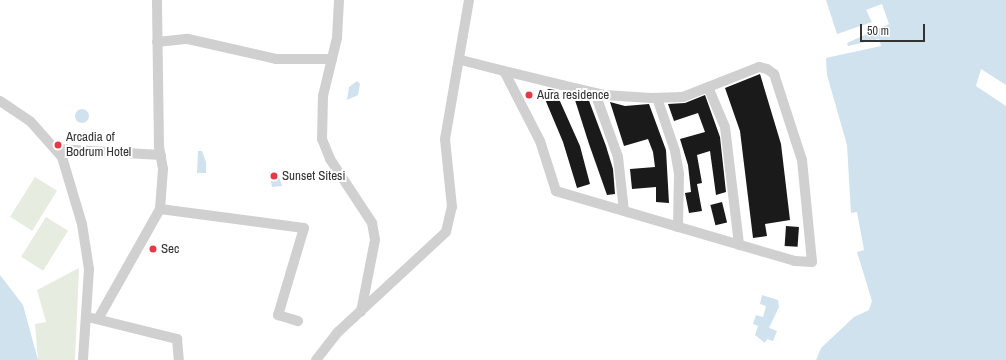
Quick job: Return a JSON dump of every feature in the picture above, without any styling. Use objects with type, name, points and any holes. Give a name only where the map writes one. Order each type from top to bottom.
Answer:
[{"type":"street","points":[[98,320],[160,209],[157,0]]},
{"type":"street","points":[[339,0],[332,59],[323,96],[322,139],[330,159],[372,223],[375,240],[361,312]]},
{"type":"street","points":[[316,360],[338,332],[446,232],[452,206],[445,139],[461,60],[469,0]]},
{"type":"street","points":[[158,42],[188,39],[276,59],[332,59]]},
{"type":"street","points":[[461,60],[594,93],[657,98],[682,97],[759,68],[767,68],[774,74],[802,160],[812,262],[739,244],[556,191],[540,141],[504,71]]},
{"type":"street","points":[[708,87],[725,127],[739,244]]},
{"type":"street","points":[[594,93],[618,157],[624,211]]},
{"type":"street","points":[[657,98],[678,167],[678,227]]},
{"type":"street","points":[[0,101],[31,122],[56,149],[82,224],[89,269],[83,360]]},
{"type":"street","points":[[56,149],[160,155]]},
{"type":"street","points":[[160,209],[304,228],[278,315],[298,321]]},
{"type":"street","points":[[86,317],[177,339],[179,360]]},
{"type":"shaded area","points":[[35,177],[57,191],[32,231],[10,217]]},
{"type":"shaded area","points":[[46,217],[68,231],[43,271],[21,257]]},
{"type":"shaded area","points":[[79,268],[75,360],[38,360],[35,324],[46,322],[37,290]]},
{"type":"water","points":[[826,0],[1006,0],[1006,360],[816,360],[821,348],[854,317],[869,310],[872,301],[857,252],[864,250],[857,212],[851,213],[847,145],[827,75],[826,58],[881,46],[879,39],[848,46],[847,43],[889,24],[882,4],[866,10],[872,22],[837,34]]},
{"type":"water","points":[[357,81],[360,84],[358,95],[347,100],[349,87]]},
{"type":"water","points":[[82,109],[87,111],[89,116],[87,121],[82,123],[77,121],[75,116],[77,111]]},
{"type":"water","points":[[198,151],[202,151],[206,162],[206,173],[197,173]]},
{"type":"water","name":"Sunset Sitesi","points":[[277,171],[282,186],[272,187],[269,172]]},
{"type":"water","points":[[0,275],[23,305],[38,360],[0,360]]},
{"type":"water","points":[[762,295],[778,300],[779,307],[769,328],[777,331],[773,341],[767,339],[765,343],[755,335],[758,326],[753,324],[756,315],[763,317],[766,306],[760,304]]},
{"type":"pier","points":[[981,69],[1006,85],[1006,106],[976,86]]},
{"type":"building","points":[[760,74],[781,144],[790,220],[765,224],[767,236],[753,238],[740,131],[725,88]]},
{"type":"building","points":[[549,89],[555,90],[580,146],[590,184],[577,188],[563,142],[542,92]]},
{"type":"building","points":[[705,95],[720,137],[726,192],[716,195],[710,151],[697,155],[702,183],[697,184],[702,211],[689,213],[685,193],[691,192],[688,165],[680,139],[705,132],[698,113],[674,121],[668,104],[685,103]]},
{"type":"building","points":[[584,97],[588,98],[606,146],[613,169],[615,194],[607,195],[589,144],[575,100]]},
{"type":"building","points":[[610,102],[625,106],[649,104],[666,150],[669,203],[656,202],[656,187],[632,189],[630,169],[655,167],[653,152],[648,139],[624,146]]},
{"type":"building","points":[[722,202],[727,222],[715,225],[710,205]]},
{"type":"building","points":[[786,226],[799,227],[798,247],[785,246]]},
{"type":"place","name":"Aura residence","points":[[529,95]]},
{"type":"place","name":"Arcadia of Bodrum Hotel","points":[[58,145]]},
{"type":"place","name":"Sunset Sitesi","points":[[274,176]]},
{"type":"place","name":"Sec","points":[[153,249]]}]
